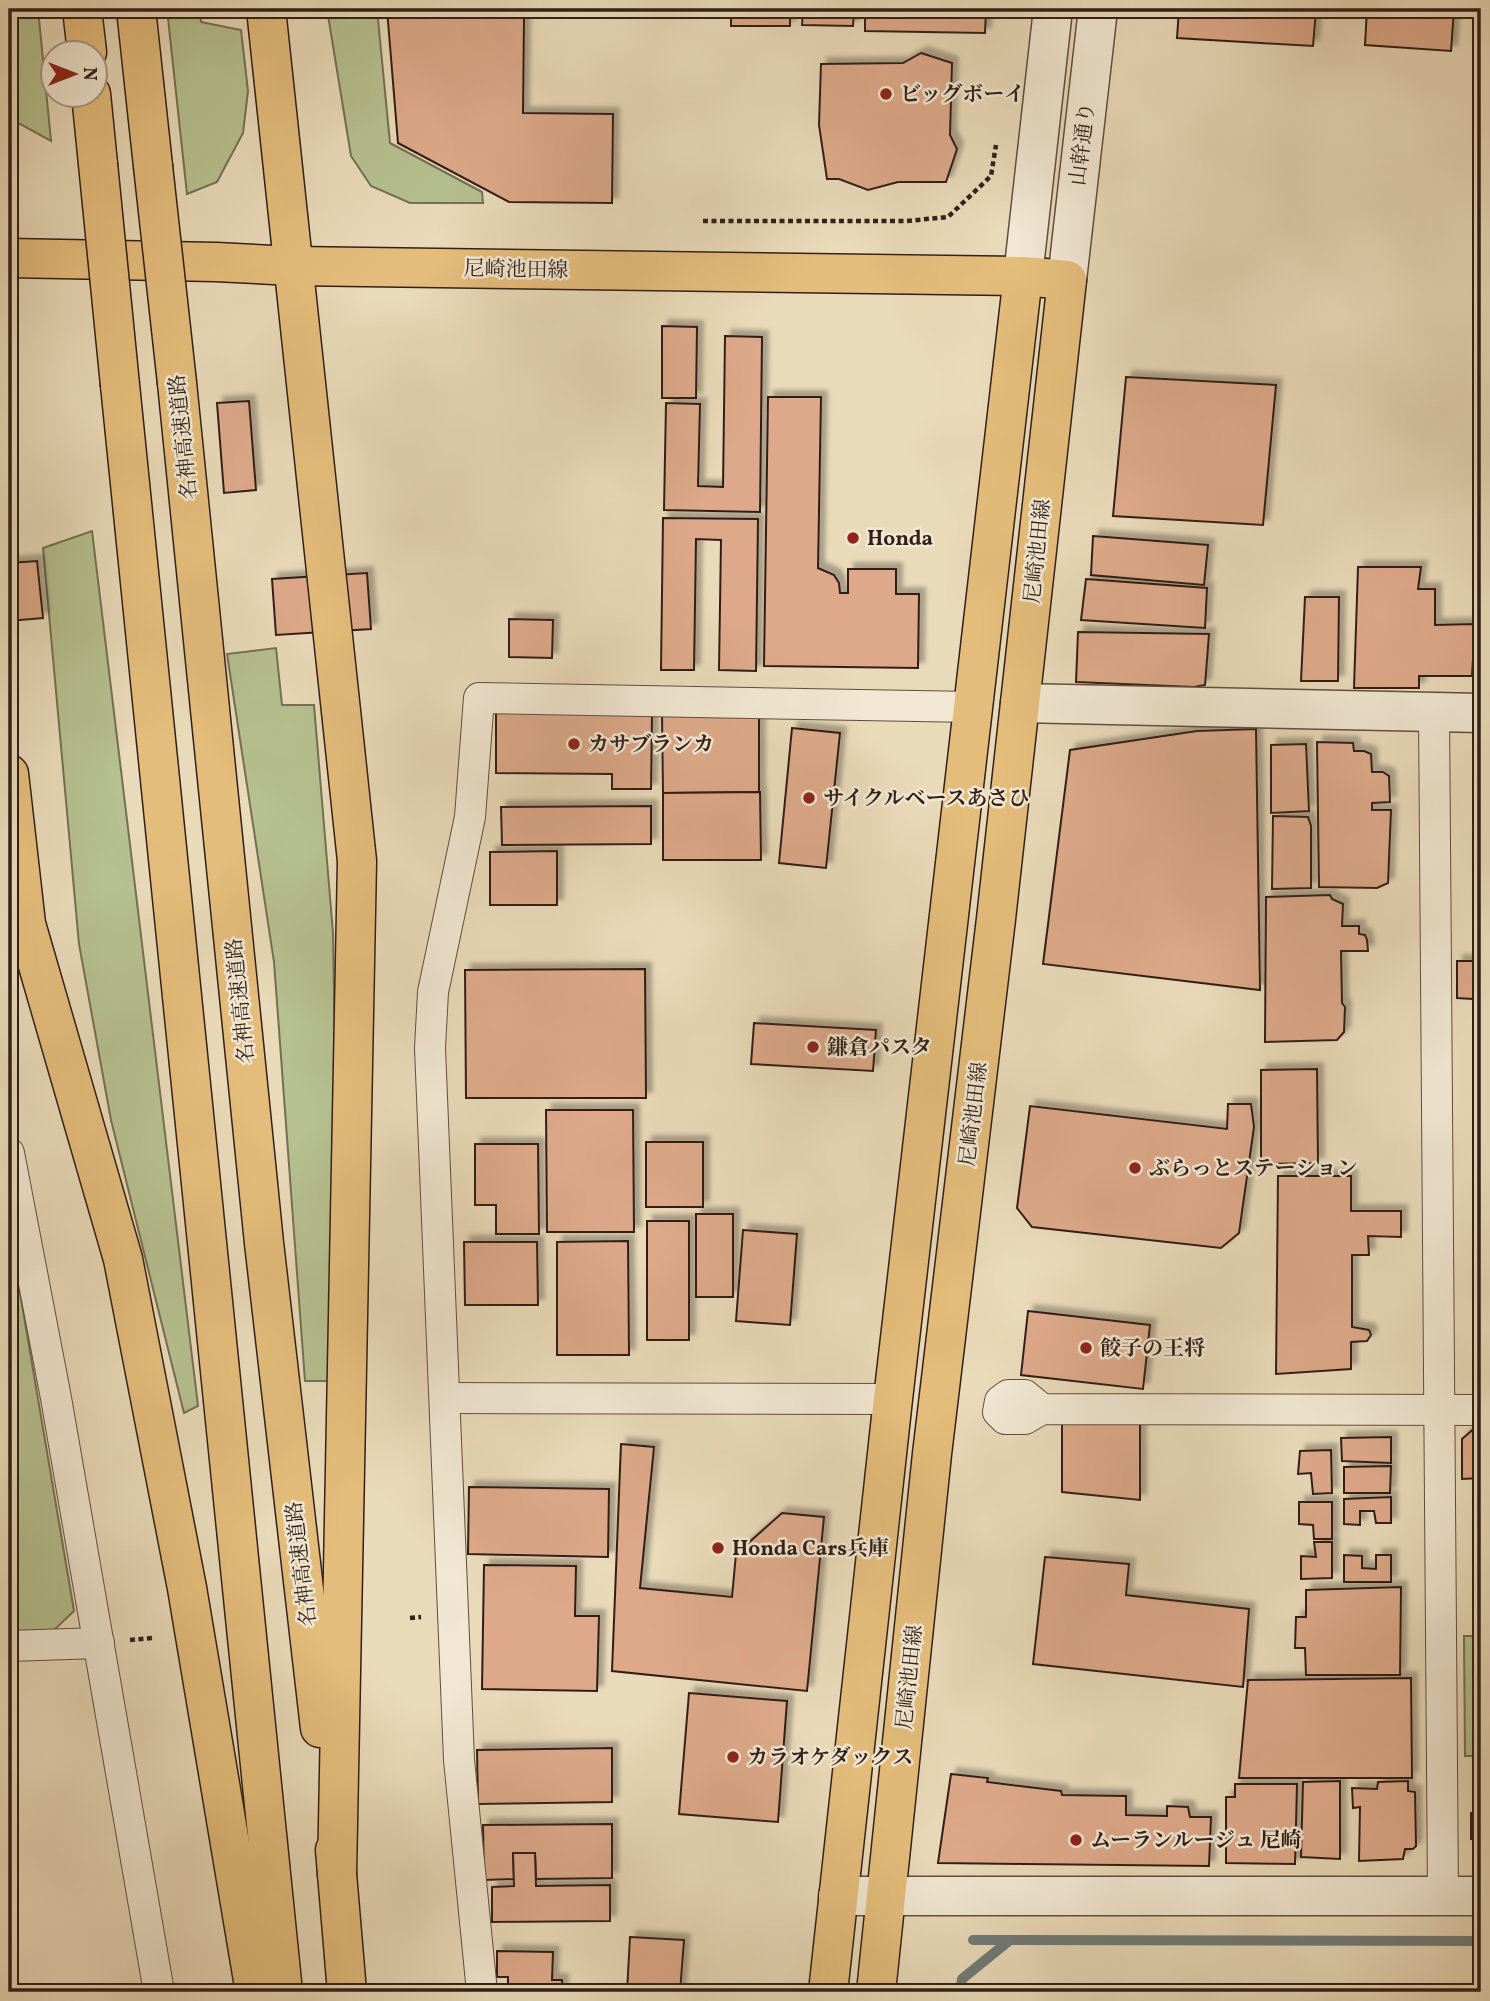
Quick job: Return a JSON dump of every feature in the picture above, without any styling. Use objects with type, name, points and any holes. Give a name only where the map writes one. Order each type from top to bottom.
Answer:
[{"type":"main road","points":[[82,9],[85,38]]},
{"type":"main road","name":"名神高速道路","points":[[136,9],[177,383],[264,1243],[337,1874],[347,1992]]},
{"type":"main road","points":[[266,9],[358,861],[337,1874]]},
{"type":"main road","points":[[92,108],[283,1992]]},
{"type":"main road","name":"尼崎池田線","points":[[9,258],[293,266],[1023,276],[1067,280],[932,1454],[876,1992]]},
{"type":"main road","points":[[828,1992],[1023,276]]},
{"type":"main road","points":[[9,774],[26,924],[123,1259],[187,1588],[255,1992]]},
{"type":"street","points":[[1023,276],[1053,9]]},
{"type":"street","name":"山幹通り","points":[[1067,280],[1098,9]]},
{"type":"street","points":[[482,1992],[459,1760],[431,1037],[433,992],[470,817],[479,698],[973,707]]},
{"type":"street","points":[[1020,703],[1481,713]]},
{"type":"street","points":[[1434,712],[1443,1896]]},
{"type":"street","points":[[9,1153],[56,1398],[159,1992]]},
{"type":"street","points":[[446,1398],[894,1399]]},
{"type":"street","points":[[1042,1409],[1481,1410]]},
{"type":"street","points":[[9,1646],[99,1643]]},
{"type":"street","points":[[838,1896],[1481,1896]]},
{"type":"path","points":[[703,221],[907,221],[948,217],[991,176],[997,138]]},
{"type":"green space","points":[[9,9],[38,9],[41,38],[38,38],[38,108],[48,108],[51,141],[9,118]]},
{"type":"green space","points":[[167,9],[200,9],[201,22],[241,30],[248,91],[243,133],[217,182],[187,194]]},
{"type":"green space","points":[[327,9],[377,9],[390,143],[482,192],[483,203],[410,203],[371,186],[351,156]]},
{"type":"green space","points":[[92,531],[198,1406],[184,1413],[111,1120],[79,944],[43,548]]},
{"type":"green space","points":[[276,648],[282,705],[314,705],[333,933],[338,1233],[335,1381],[305,1381],[274,962],[227,654]]},
{"type":"green space","points":[[9,1228],[74,1611],[53,1631],[9,1632]]},
{"type":"green space","points":[[1464,1636],[1481,1636],[1481,1756],[1465,1756]]},
{"type":"building","points":[[387,9],[476,9],[476,17],[524,17],[523,113],[613,114],[612,203],[509,202],[398,143]]},
{"type":"building","points":[[731,9],[790,9],[790,26],[731,26]]},
{"type":"building","points":[[803,9],[854,9],[853,26],[802,25]]},
{"type":"building","points":[[865,9],[986,9],[985,33],[865,31]]},
{"type":"building","points":[[1179,9],[1316,9],[1313,46],[1177,38]]},
{"type":"building","points":[[1367,9],[1454,9],[1451,51],[1365,45]]},
{"type":"building","name":"ビッグボーイ","points":[[921,53],[952,63],[950,135],[957,149],[946,182],[898,182],[868,190],[839,179],[827,179],[819,125],[821,64],[903,63]]},
{"type":"building","points":[[662,326],[697,327],[696,398],[662,398]]},
{"type":"building","points":[[725,336],[762,337],[760,512],[664,510],[666,403],[700,404],[698,486],[723,487]]},
{"type":"building","points":[[1126,377],[1276,385],[1263,525],[1113,516]]},
{"type":"building","points":[[768,397],[821,397],[818,568],[834,575],[839,583],[840,593],[848,593],[848,569],[896,569],[896,594],[919,594],[918,668],[764,666]]},
{"type":"building","points":[[249,401],[256,490],[224,493],[217,403]]},
{"type":"building","points":[[663,518],[758,519],[756,671],[719,670],[721,540],[696,539],[694,670],[661,670]]},
{"type":"building","points":[[1093,536],[1208,545],[1204,585],[1091,575]]},
{"type":"building","points":[[37,561],[43,618],[9,621],[9,563]]},
{"type":"building","points":[[1358,567],[1421,567],[1418,589],[1435,589],[1435,625],[1475,624],[1472,676],[1419,676],[1419,688],[1354,688]]},
{"type":"building","points":[[367,573],[371,629],[276,635],[272,579]]},
{"type":"building","points":[[1086,579],[1207,588],[1205,628],[1081,620]]},
{"type":"building","points":[[1305,597],[1339,597],[1338,681],[1301,681]]},
{"type":"building","points":[[509,619],[553,620],[552,658],[509,657]]},
{"type":"building","points":[[1078,632],[1209,634],[1205,685],[1194,687],[1076,682]]},
{"type":"building","name":"カサブランカ","points":[[496,712],[652,715],[651,789],[612,789],[612,774],[496,773]]},
{"type":"building","points":[[759,712],[759,792],[663,793],[662,713]]},
{"type":"building","name":"サイクルベースあさひ","points":[[792,728],[840,733],[826,868],[779,863]]},
{"type":"building","points":[[1256,729],[1260,990],[1043,964],[1070,750],[1197,731]]},
{"type":"building","points":[[1317,742],[1353,743],[1354,751],[1371,754],[1372,772],[1383,772],[1389,776],[1390,802],[1372,803],[1372,810],[1391,810],[1388,883],[1377,888],[1319,887]]},
{"type":"building","points":[[1306,744],[1309,811],[1271,813],[1271,745]]},
{"type":"building","points":[[760,792],[761,860],[663,860],[663,793]]},
{"type":"building","points":[[651,806],[651,844],[502,845],[501,807]]},
{"type":"building","points":[[1273,816],[1308,817],[1311,826],[1311,888],[1272,889]]},
{"type":"building","points":[[557,851],[557,905],[490,905],[490,852]]},
{"type":"building","points":[[1330,895],[1332,899],[1343,904],[1342,926],[1359,926],[1359,934],[1365,935],[1367,940],[1368,951],[1341,951],[1344,1032],[1337,1040],[1265,1042],[1266,897]]},
{"type":"building","points":[[1457,961],[1481,961],[1481,1031],[1473,1031],[1473,999],[1457,998]]},
{"type":"building","points":[[645,969],[646,1098],[466,1098],[465,970]]},
{"type":"building","name":"鎌倉パスタ","points":[[754,1023],[876,1030],[873,1071],[751,1064]]},
{"type":"building","points":[[1317,1069],[1318,1163],[1261,1164],[1261,1070]]},
{"type":"building","name":"ぶらっとステーション","points":[[1228,1104],[1251,1104],[1254,1127],[1239,1233],[1221,1248],[1032,1227],[1017,1208],[1030,1106],[1227,1129]]},
{"type":"building","points":[[546,1110],[633,1110],[634,1232],[547,1232]]},
{"type":"building","points":[[646,1142],[703,1142],[703,1207],[646,1207]]},
{"type":"building","points":[[475,1144],[538,1144],[539,1234],[496,1234],[496,1205],[475,1205]]},
{"type":"building","points":[[1278,1176],[1351,1176],[1351,1211],[1401,1211],[1401,1237],[1368,1236],[1369,1255],[1352,1255],[1352,1327],[1369,1330],[1371,1335],[1367,1341],[1351,1342],[1351,1369],[1276,1374]]},
{"type":"building","points":[[696,1214],[733,1214],[733,1297],[696,1297]]},
{"type":"building","points":[[647,1221],[689,1221],[689,1340],[647,1340]]},
{"type":"building","points":[[743,1230],[797,1234],[790,1325],[736,1321]]},
{"type":"building","points":[[628,1241],[629,1355],[557,1355],[557,1242]]},
{"type":"building","points":[[464,1242],[537,1242],[538,1305],[465,1305]]},
{"type":"building","points":[[1028,1311],[1150,1325],[1143,1389],[1021,1375]]},
{"type":"building","points":[[1062,1421],[1140,1421],[1140,1500],[1062,1492]]},
{"type":"building","points":[[1477,1426],[1481,1426],[1481,1478],[1462,1479],[1462,1439]]},
{"type":"building","points":[[1391,1437],[1391,1463],[1342,1461],[1341,1438]]},
{"type":"building","points":[[621,1444],[654,1447],[640,1588],[732,1597],[736,1554],[782,1513],[824,1517],[807,1691],[612,1671]]},
{"type":"building","points":[[1331,1450],[1332,1493],[1313,1494],[1311,1473],[1298,1474],[1300,1451]]},
{"type":"building","points":[[1391,1466],[1390,1493],[1344,1493],[1344,1467]]},
{"type":"building","points":[[469,1487],[609,1489],[608,1557],[468,1554]]},
{"type":"building","points":[[1391,1497],[1391,1523],[1376,1523],[1374,1511],[1360,1511],[1360,1525],[1344,1524],[1344,1499]]},
{"type":"building","points":[[1299,1502],[1332,1502],[1332,1539],[1314,1539],[1313,1525],[1299,1524]]},
{"type":"building","points":[[1314,1542],[1332,1542],[1332,1578],[1301,1579],[1301,1556],[1316,1557]]},
{"type":"building","points":[[1344,1555],[1362,1556],[1362,1568],[1376,1569],[1376,1555],[1391,1555],[1391,1582],[1344,1582]]},
{"type":"building","points":[[1045,1557],[1129,1564],[1126,1595],[1249,1609],[1243,1687],[1033,1664]]},
{"type":"building","points":[[484,1565],[576,1566],[575,1616],[599,1616],[597,1691],[482,1689]]},
{"type":"building","points":[[1401,1587],[1400,1675],[1306,1675],[1305,1648],[1295,1648],[1296,1617],[1306,1617],[1306,1590]]},
{"type":"building","points":[[1411,1678],[1412,1778],[1239,1778],[1248,1680]]},
{"type":"building","name":"カラオケダックス","points":[[689,1693],[787,1701],[778,1822],[679,1814]]},
{"type":"building","points":[[612,1748],[612,1802],[478,1804],[477,1750]]},
{"type":"building","name":"ムーランルージュ 尼崎","points":[[951,1774],[988,1778],[987,1782],[1061,1791],[1062,1795],[1126,1796],[1126,1815],[1167,1816],[1167,1806],[1188,1807],[1190,1817],[1211,1817],[1209,1866],[938,1863]]},
{"type":"building","points":[[1340,1781],[1340,1859],[1301,1857],[1303,1782]]},
{"type":"building","points":[[1408,1781],[1408,1791],[1415,1792],[1416,1846],[1413,1849],[1405,1849],[1403,1859],[1359,1861],[1360,1807],[1353,1808],[1352,1788],[1377,1789],[1378,1782]]},
{"type":"building","points":[[1235,1784],[1297,1784],[1295,1864],[1226,1863],[1226,1797],[1235,1797]]},
{"type":"building","points":[[1471,1813],[1481,1813],[1481,1839],[1471,1839]]},
{"type":"building","points":[[612,1824],[612,1878],[536,1879],[535,1853],[513,1853],[514,1879],[484,1880],[483,1825]]},
{"type":"building","points":[[1475,1842],[1481,1842],[1481,1868],[1476,1868]]},
{"type":"building","points":[[513,1853],[535,1853],[536,1886],[610,1885],[610,1921],[492,1922],[492,1887],[514,1886]]},
{"type":"building","points":[[630,1937],[684,1940],[680,1992],[627,1992]]},
{"type":"building","points":[[497,1951],[553,1952],[552,1980],[562,1980],[562,1992],[508,1992],[508,1977],[497,1977]]},
{"type":"waterway","points":[[973,1940],[1481,1941]]},
{"type":"waterway","points":[[960,1992],[962,1979],[1010,1940]]},
{"type":"place","name":"ビッグボーイ","points":[[886,94]]},
{"type":"place","name":"Honda","points":[[853,538]]},
{"type":"place","name":"カサブランカ","points":[[574,744]]},
{"type":"place","name":"サイクルベースあさひ","points":[[809,798]]},
{"type":"place","name":"鎌倉パスタ","points":[[813,1047]]},
{"type":"place","name":"ぶらっとステーション","points":[[1135,1168]]},
{"type":"place","name":"餃子の王将","points":[[1086,1348]]},
{"type":"place","name":"Honda Cars兵庫","points":[[718,1548]]},
{"type":"place","name":"カラオケダックス","points":[[733,1757]]},
{"type":"place","name":"ムーランルージュ 尼崎","points":[[1076,1840]]}]
